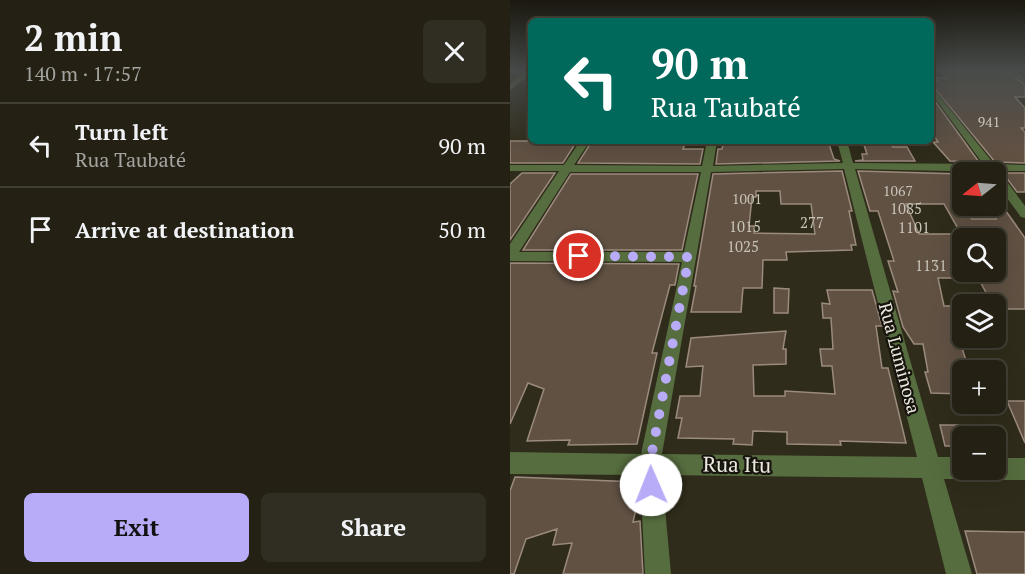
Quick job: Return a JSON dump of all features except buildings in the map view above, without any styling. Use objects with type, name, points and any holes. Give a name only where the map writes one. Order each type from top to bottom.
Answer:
[{"type":"street","points":[[938,97],[987,162]]},
{"type":"street","points":[[510,255],[583,144]]},
{"type":"street","points":[[658,574],[650,463],[711,144]]},
{"type":"street","name":"Rua Luminosa","points":[[843,144],[959,574]]},
{"type":"street","points":[[510,177],[515,168],[565,170],[849,166],[952,170]]},
{"type":"street","points":[[1006,170],[1025,168]]},
{"type":"street","points":[[1006,188],[1025,214]]},
{"type":"street","points":[[510,255],[689,257]]},
{"type":"street","name":"Rua Itu","points":[[510,464],[650,463],[952,468]]},
{"type":"street","points":[[1006,469],[1025,470]]},
{"type":"route","points":[[579,256],[689,257],[650,463],[651,485]]}]
